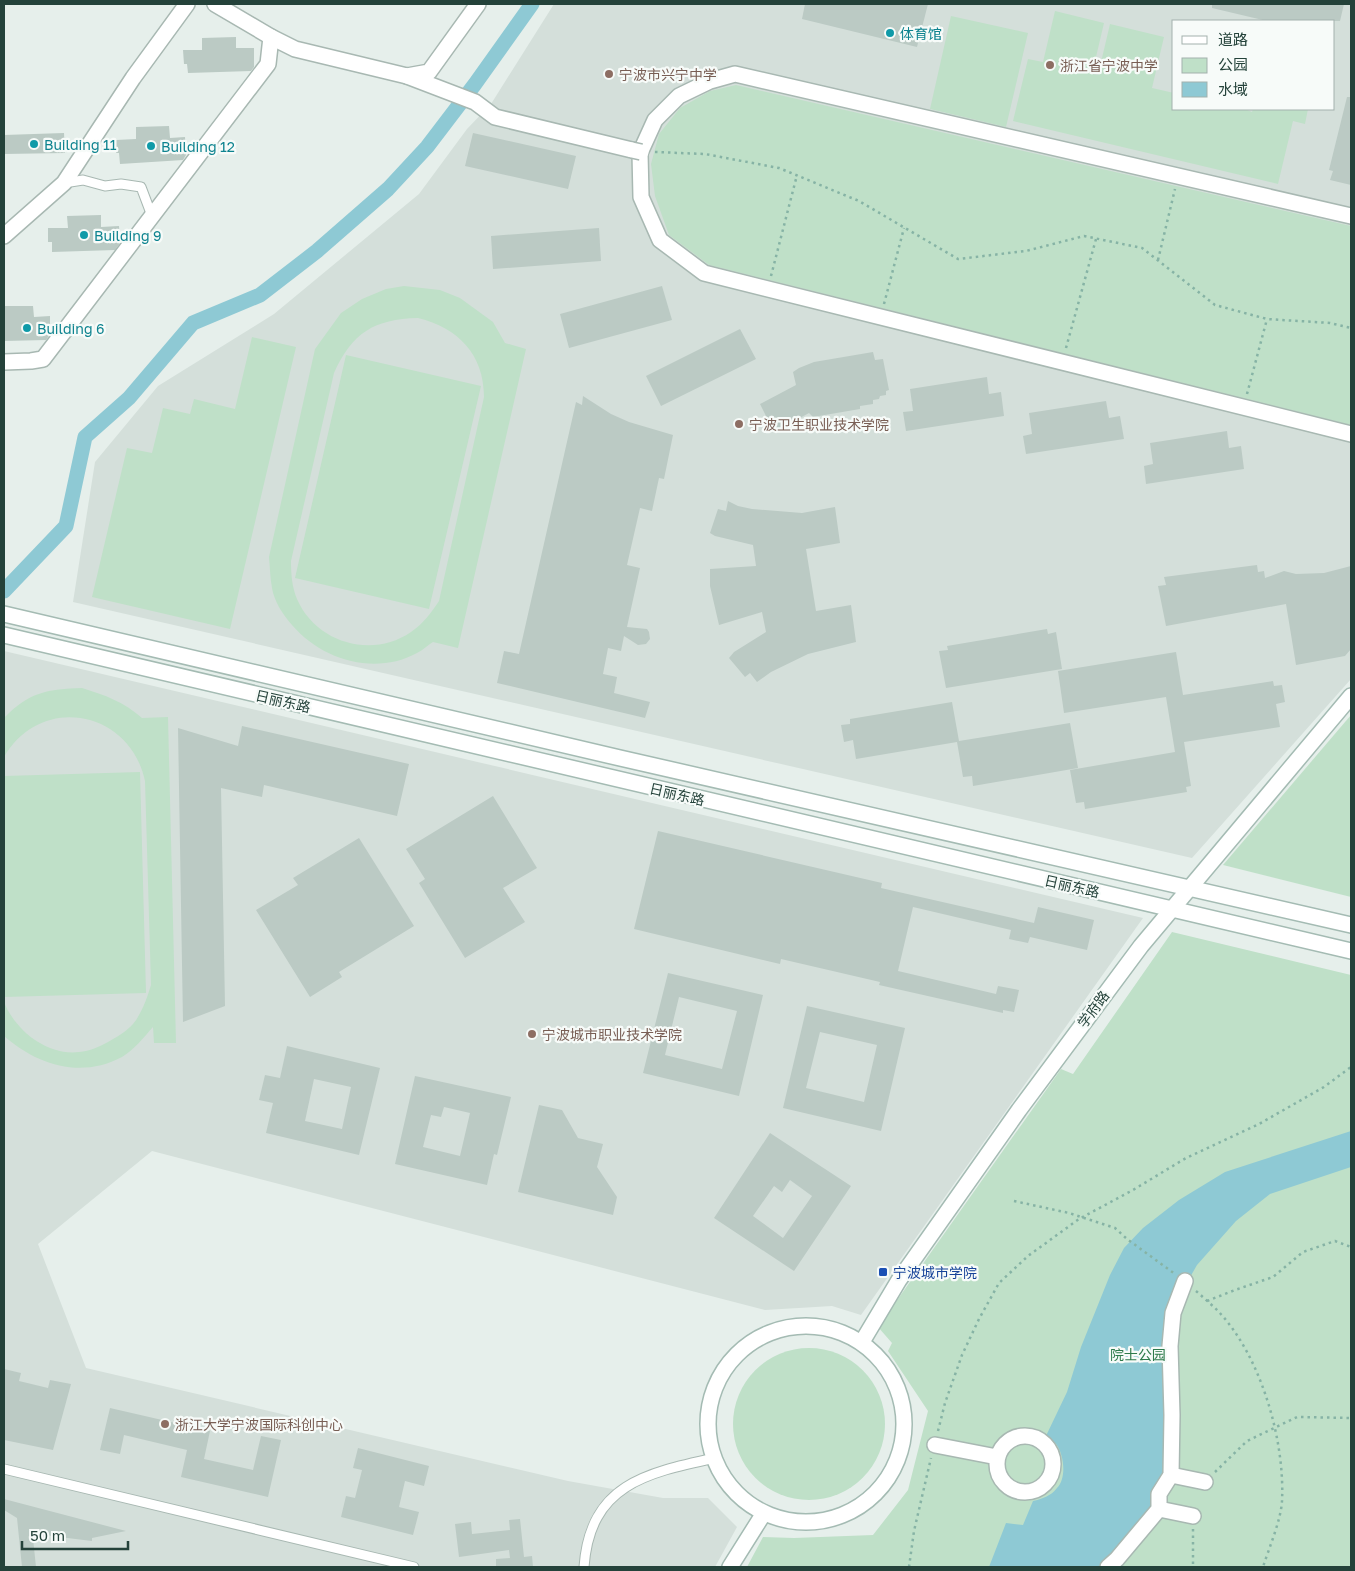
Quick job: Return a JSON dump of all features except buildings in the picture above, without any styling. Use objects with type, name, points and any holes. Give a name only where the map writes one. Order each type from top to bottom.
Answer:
[{"type":"street","points":[[5,233],[64,183],[133,78],[187,4]]},
{"type":"street","points":[[215,4],[295,49],[407,76],[475,102],[495,117],[637,151]]},
{"type":"street","points":[[407,76],[429,72],[478,4]]},
{"type":"street","points":[[4,362],[43,359],[268,64],[271,37]]},
{"type":"street","points":[[1351,216],[735,74],[710,81],[678,96],[655,120],[640,154],[641,197],[660,240],[704,273],[1351,434]]},
{"type":"street","name":"日丽东路","points":[[7,615],[620,758],[1351,925]]},
{"type":"street","name":"日丽东路","points":[[4,635],[1351,951]]},
{"type":"street","name":"学府路","points":[[862,1342],[899,1280],[1013,1118],[1135,953],[1351,696]]},
{"type":"street","points":[[1108,1567],[1118,1560],[1159,1509],[1159,1494],[1171,1475],[1170,1346],[1173,1313],[1181,1278]]},
{"type":"street","points":[[800,1326],[833,1329],[862,1342],[888,1368],[903,1401],[904,1438],[892,1473],[869,1500],[836,1518],[800,1522],[764,1513],[738,1494],[718,1468],[709,1438],[709,1405],[720,1375],[741,1350],[769,1333],[800,1326]]},
{"type":"street","points":[[934,1445],[997,1457]]},
{"type":"street","points":[[1171,1475],[1205,1482]]},
{"type":"street","points":[[1159,1509],[1192,1516]]},
{"type":"street","points":[[730,1567],[764,1513]]},
{"type":"lane","points":[[64,183],[83,180],[105,186],[121,184],[141,187],[152,216]]},
{"type":"lane","points":[[584,1567],[586,1549],[598,1514],[613,1496],[637,1479],[676,1466],[715,1458]]},
{"type":"lane","points":[[4,1468],[414,1567]]},
{"type":"path","points":[[637,151],[705,154],[778,168],[859,201],[958,259],[1026,251],[1084,236],[1096,238],[1142,248],[1215,306],[1267,319],[1330,323],[1351,328]]},
{"type":"path","points":[[768,289],[797,175]]},
{"type":"path","points":[[1158,260],[1178,176]]},
{"type":"path","points":[[881,317],[904,228]]},
{"type":"path","points":[[1063,362],[1096,238]]},
{"type":"path","points":[[1243,407],[1267,319]]},
{"type":"path","points":[[909,1567],[914,1531],[945,1403],[962,1356],[979,1319],[999,1283],[1028,1256],[1082,1218],[1134,1190],[1186,1158],[1275,1115],[1324,1087],[1351,1067]]},
{"type":"path","points":[[1014,1202],[1082,1218],[1114,1228],[1181,1278],[1220,1312],[1244,1345],[1263,1384],[1275,1428],[1281,1468],[1282,1502],[1263,1567]]},
{"type":"path","points":[[1207,1301],[1273,1278],[1303,1252],[1335,1242],[1351,1247]]},
{"type":"path","points":[[1205,1482],[1247,1441],[1275,1428],[1298,1418],[1351,1418]]},
{"type":"path","points":[[1192,1516],[1193,1567]]},
{"type":"shaded area","name":"宁波卫生职业技术学院","points":[[554,4],[1351,4],[1351,679],[1192,858],[73,602],[95,462],[158,386],[274,314],[419,194],[467,129],[491,104]]},
{"type":"shaded area","name":"宁波城市职业技术学院","points":[[4,651],[1143,918],[861,1315],[832,1306],[765,1310],[152,1151],[38,1244],[86,1368],[568,1481],[663,1498],[708,1498],[737,1527],[715,1567],[4,1567]]},
{"type":"green space","points":[[1055,11],[1104,23],[1092,74],[1098,75],[1110,24],[1164,37],[1152,88],[1172,93],[1172,110],[1247,110],[1252,112],[1253,110],[1308,110],[1305,124],[1293,121],[1278,184],[1013,121],[1028,59],[1043,62]]},
{"type":"green space","points":[[951,16],[1028,33],[1006,127],[930,109]]},
{"type":"green space","points":[[736,85],[1351,226],[1351,425],[709,265],[669,235],[655,196],[651,164],[659,134],[680,108],[710,91]]},
{"type":"green space","points":[[404,286],[440,290],[460,298],[493,322],[505,343],[526,349],[458,648],[433,642],[419,652],[401,660],[367,663],[350,661],[318,647],[292,625],[282,612],[273,593],[269,557],[315,349],[341,313],[362,299],[386,289]],"holes":[[[418,318],[456,336],[474,356],[483,382],[484,397],[439,601],[419,625],[396,640],[363,645],[347,642],[331,636],[317,627],[306,614],[295,594],[291,571],[291,561],[334,373],[341,359],[357,338],[377,325],[389,321]]]},
{"type":"green space","points":[[252,337],[296,347],[230,629],[92,597],[127,448],[152,453],[163,408],[190,414],[194,399],[235,409]]},
{"type":"green space","points":[[346,355],[481,386],[429,609],[295,578]]},
{"type":"green space","points":[[82,688],[114,700],[142,718],[168,717],[176,1043],[154,1043],[153,1027],[135,1047],[122,1057],[107,1064],[75,1068],[60,1066],[31,1055],[4,1036],[4,1002],[16,1022],[34,1039],[55,1050],[67,1052],[91,1050],[101,1046],[131,1027],[136,1020],[151,985],[145,781],[136,757],[122,738],[104,725],[83,718],[61,718],[40,724],[20,737],[4,757],[4,718],[22,702],[31,697],[59,689]]},
{"type":"green space","points":[[1351,715],[1351,897],[1223,865]]},
{"type":"green space","points":[[140,772],[146,993],[4,997],[4,776]]},
{"type":"green space","name":"院士公园","points":[[1172,932],[1351,975],[1351,1567],[747,1567],[763,1537],[794,1538],[873,1535],[908,1490],[928,1411],[888,1351],[892,1343],[878,1327],[1061,1069],[1073,1074]]},
{"type":"green space","points":[[809,1348],[824,1349],[838,1354],[863,1370],[879,1395],[884,1409],[884,1439],[879,1453],[863,1478],[838,1494],[824,1499],[809,1500],[794,1499],[780,1494],[755,1478],[739,1453],[734,1439],[733,1424],[734,1409],[739,1395],[755,1370],[780,1354],[794,1349]]},
{"type":"water","points":[[1351,1131],[1351,1167],[1270,1194],[1236,1221],[1197,1265],[1177,1300],[1172,1454],[1149,1522],[1098,1567],[989,1567],[1006,1523],[1023,1525],[1033,1501],[1049,1495],[1060,1484],[1063,1472],[1061,1454],[1056,1444],[1045,1438],[1067,1392],[1081,1347],[1110,1275],[1124,1248],[1143,1228],[1179,1200],[1225,1172]]},
{"type":"waterway","points":[[4,591],[66,526],[85,437],[129,398],[193,323],[260,295],[317,251],[388,189],[427,147],[532,4]]},
{"type":"place","name":"体育馆","points":[[890,33]]},
{"type":"place","name":"浙江省宁波中学","points":[[1050,65]]},
{"type":"place","name":"宁波市兴宁中学","points":[[609,74]]},
{"type":"place","name":"Building 11","points":[[34,144]]},
{"type":"place","name":"Building 12","points":[[151,146]]},
{"type":"place","name":"Building 9","points":[[84,235]]},
{"type":"place","name":"Building 6","points":[[27,328]]},
{"type":"place","name":"宁波卫生职业技术学院","points":[[739,424]]},
{"type":"place","name":"宁波城市职业技术学院","points":[[532,1034]]},
{"type":"place","name":"宁波城市学院","points":[[883,1272]]},
{"type":"place","name":"浙江大学宁波国际科创中心","points":[[165,1424]]}]
